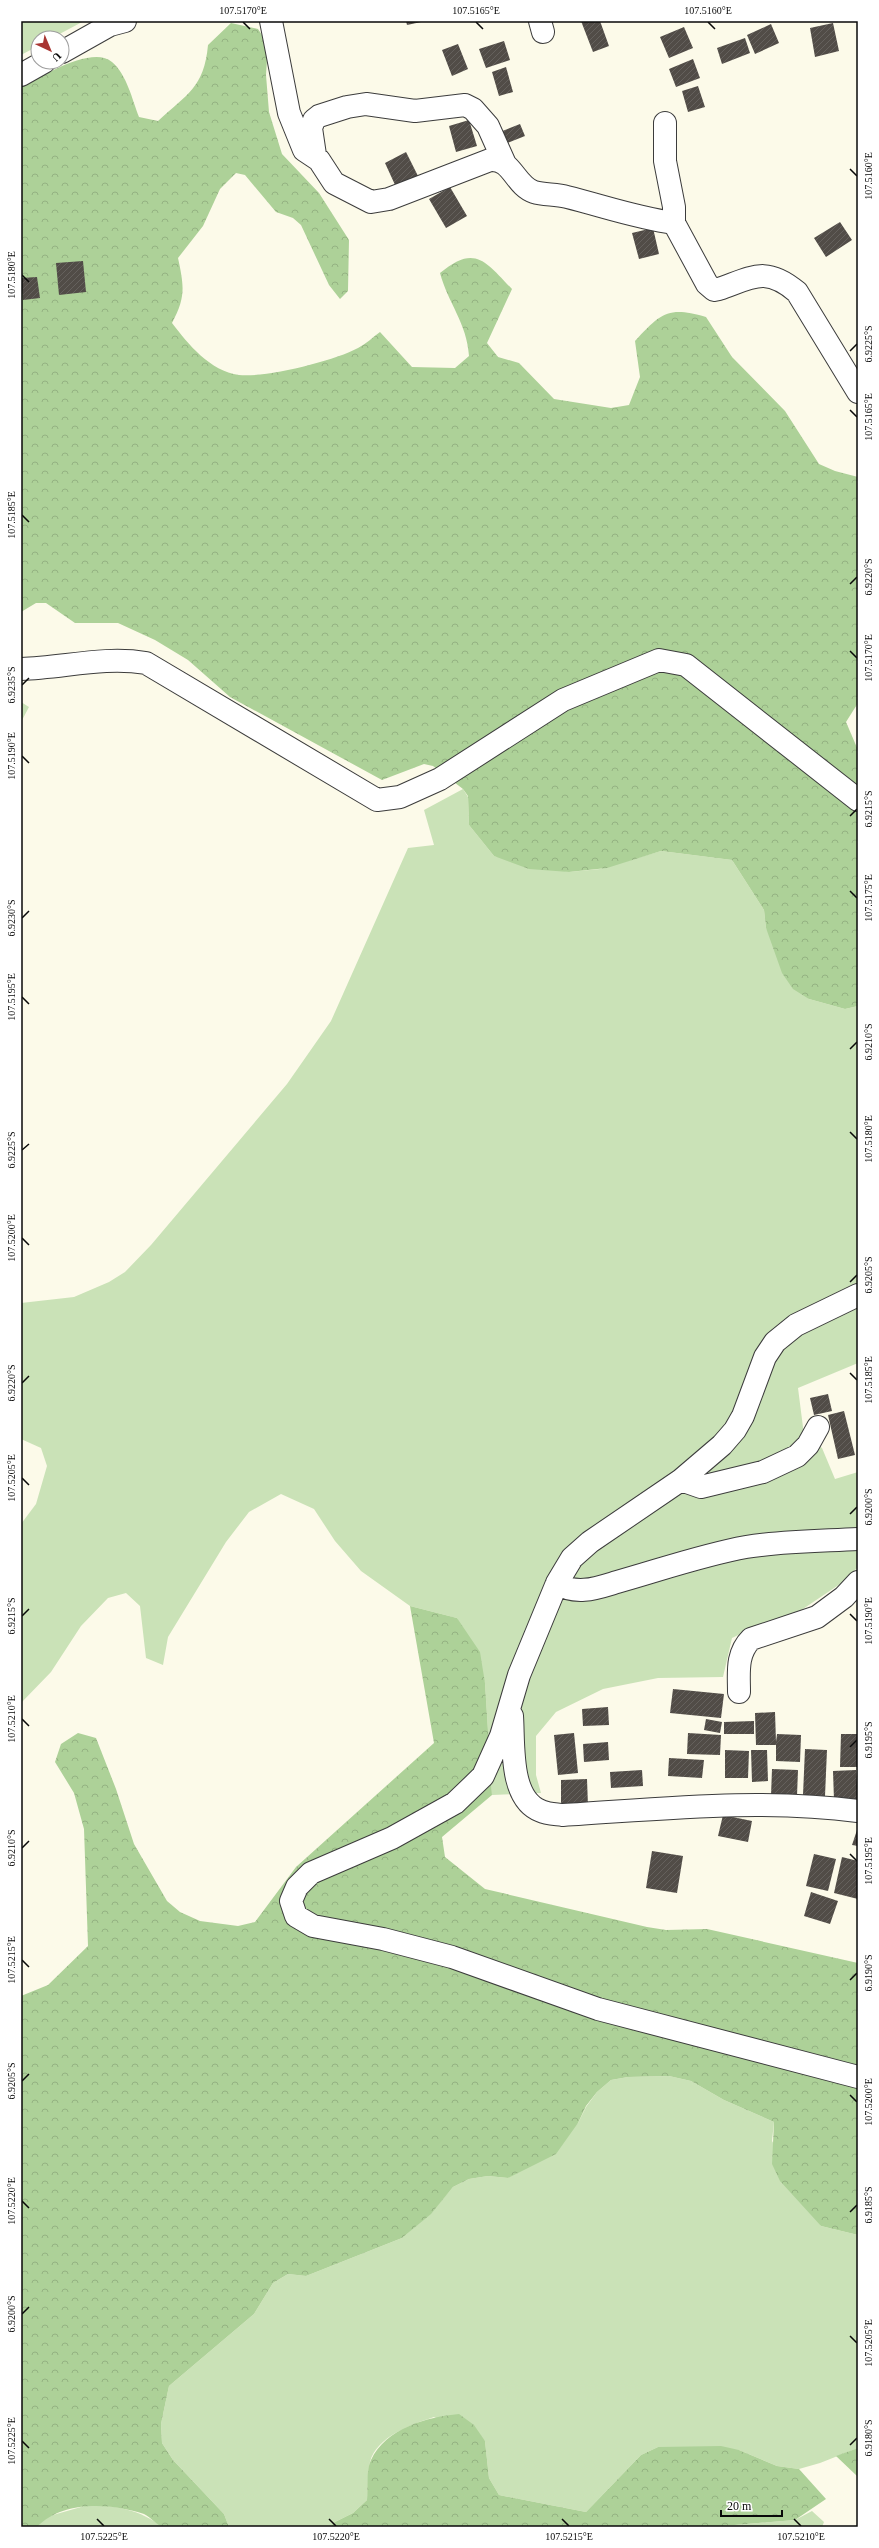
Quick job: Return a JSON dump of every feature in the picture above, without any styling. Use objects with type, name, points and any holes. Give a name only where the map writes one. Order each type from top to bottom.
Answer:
[{"type":"street","points":[[271,21],[289,113],[304,150],[314,155],[334,183],[372,202],[396,196],[490,160],[500,160],[519,181],[535,192],[562,196],[644,219],[674,223]]},
{"type":"street","points":[[70,47],[114,22]]},
{"type":"street","points":[[21,75],[30,70]]},
{"type":"street","points":[[314,155],[311,128],[314,120],[319,116],[340,109],[366,104],[415,111],[465,105],[473,109],[488,126],[505,164]]},
{"type":"street","points":[[665,123],[665,161],[674,208],[674,223],[702,277],[714,290],[760,274],[785,282],[797,292],[858,392]]},
{"type":"street","points":[[21,669],[86,661],[127,660],[146,663],[377,800],[400,798],[440,779],[563,700],[659,660],[686,665],[858,800]]},
{"type":"street","points":[[858,1295],[796,1325],[775,1342],[765,1357],[735,1430],[681,1480],[590,1542],[572,1558],[556,1583],[519,1675],[501,1736],[483,1776],[455,1803],[392,1838],[311,1873],[297,1886],[291,1901],[296,1916],[313,1926],[383,1939],[452,1957],[598,2009],[858,2077]]},
{"type":"street","points":[[681,1480],[701,1487],[763,1472],[797,1456],[808,1445],[818,1427]]},
{"type":"street","points":[[556,1583],[564,1588],[576,1591],[592,1590],[682,1562],[747,1547],[858,1538]]},
{"type":"street","points":[[739,1692],[739,1660],[745,1645],[751,1639],[817,1617],[844,1597],[858,1582]]},
{"type":"street","points":[[511,1701],[516,1778],[525,1798],[541,1811],[563,1815],[701,1807],[805,1805],[858,1811]]},
{"type":"green space","points":[[21,21],[84,21],[67,30],[30,30],[30,50],[21,55]]},
{"type":"green space","points":[[231,23],[258,29],[268,44],[266,75],[269,112],[282,154],[319,193],[349,240],[348,291],[340,299],[329,285],[301,225],[293,218],[276,212],[245,175],[236,173],[220,189],[203,226],[178,258],[182,276],[182,298],[177,314],[172,323],[193,348],[209,362],[228,372],[239,375],[265,374],[299,368],[347,353],[361,346],[380,332],[412,367],[455,368],[469,356],[468,344],[461,323],[443,284],[440,273],[462,259],[471,258],[487,264],[512,289],[487,343],[498,357],[519,363],[554,399],[611,408],[629,405],[640,377],[635,341],[652,324],[666,314],[683,312],[706,317],[732,357],[785,411],[819,464],[835,471],[858,477],[858,703],[846,722],[858,750],[858,1006],[845,1009],[809,999],[793,989],[782,973],[766,928],[764,910],[732,860],[661,851],[607,868],[569,872],[529,869],[494,856],[469,825],[468,796],[463,789],[433,766],[424,764],[382,780],[230,697],[188,660],[155,640],[118,623],[75,623],[46,603],[36,603],[21,612],[21,87],[53,70],[70,70],[70,63],[92,57],[103,58],[112,62],[122,74],[139,117],[158,121],[186,96],[198,81],[203,71],[208,45]]},
{"type":"green space","points":[[21,702],[29,707],[21,722]]},
{"type":"green space","points":[[463,789],[468,797],[469,825],[494,856],[569,872],[600,869],[661,851],[732,860],[764,910],[766,928],[809,999],[845,1009],[858,1006],[858,1363],[798,1388],[804,1435],[822,1448],[835,1479],[858,1472],[858,1567],[843,1582],[788,1619],[755,1627],[732,1638],[723,1677],[658,1678],[603,1689],[556,1712],[536,1736],[536,1775],[541,1793],[492,1795],[485,1683],[457,1618],[410,1606],[361,1571],[335,1541],[314,1509],[281,1494],[249,1512],[226,1542],[168,1637],[163,1665],[146,1658],[140,1606],[126,1593],[108,1598],[81,1626],[51,1672],[21,1703],[21,1524],[36,1504],[47,1466],[41,1448],[21,1439],[21,1303],[74,1297],[109,1282],[125,1272],[151,1245],[287,1084],[331,1021],[408,848],[434,845],[424,810]]},
{"type":"green space","points":[[410,1606],[457,1618],[480,1652],[485,1683],[492,1795],[442,1837],[445,1857],[485,1889],[647,1927],[666,1930],[707,1929],[858,1963],[858,2235],[821,2226],[780,2181],[772,2164],[774,2122],[724,2100],[691,2081],[669,2076],[628,2077],[611,2080],[597,2092],[586,2106],[578,2123],[556,2154],[508,2178],[488,2176],[469,2179],[453,2187],[431,2214],[402,2238],[306,2276],[288,2274],[273,2283],[254,2314],[169,2386],[161,2424],[162,2443],[173,2460],[224,2514],[229,2527],[164,2527],[144,2514],[131,2510],[102,2506],[88,2506],[60,2512],[48,2518],[37,2527],[21,2527],[21,1996],[48,1985],[88,1946],[84,1829],[74,1793],[55,1762],[61,1744],[78,1733],[96,1738],[116,1789],[134,1844],[167,1901],[180,1912],[200,1921],[238,1926],[255,1922],[296,1867],[434,1743]]},
{"type":"green space","points":[[669,2076],[691,2081],[724,2100],[774,2122],[772,2141],[821,2226],[858,2235],[858,2448],[820,2463],[799,2469],[777,2466],[739,2450],[658,2447],[641,2455],[586,2512],[499,2495],[489,2478],[485,2441],[434,2417],[416,2423],[396,2433],[379,2445],[370,2462],[367,2500],[353,2513],[333,2523],[331,2527],[229,2527],[224,2514],[173,2460],[162,2443],[161,2424],[169,2386],[254,2314],[273,2283],[288,2274],[306,2276],[402,2238],[430,2214],[453,2187],[469,2179],[488,2176],[508,2178],[578,2123],[586,2107],[597,2092],[611,2080],[628,2077]]},
{"type":"green space","points":[[459,2414],[474,2425],[485,2441],[489,2478],[499,2495],[586,2512],[641,2455],[658,2447],[721,2446],[739,2450],[777,2466],[799,2469],[826,2499],[795,2520],[711,2527],[331,2527],[333,2523],[353,2513],[367,2500],[369,2464],[378,2449],[387,2440],[397,2432],[421,2421]]},
{"type":"green space","points":[[858,2448],[858,2476],[857,2476],[836,2456]]},
{"type":"green space","points":[[88,2505],[118,2507],[146,2516],[163,2527],[37,2527],[46,2517]]},
{"type":"green space","points":[[812,2511],[824,2522],[822,2527],[711,2527],[795,2520]]},
{"type":"building","points":[[406,21],[421,21],[421,22],[407,25]]},
{"type":"building","points":[[581,21],[600,21],[609,46],[593,52]]},
{"type":"building","points":[[833,23],[839,51],[815,57],[810,28]]},
{"type":"building","points":[[771,24],[779,43],[755,54],[747,35]]},
{"type":"building","points":[[684,27],[693,48],[669,58],[660,37]]},
{"type":"building","points":[[745,38],[750,53],[722,64],[717,48]]},
{"type":"building","points":[[504,41],[510,60],[486,68],[479,49]]},
{"type":"building","points":[[458,44],[468,69],[452,76],[442,50]]},
{"type":"building","points":[[693,59],[700,78],[676,87],[669,69]]},
{"type":"building","points":[[506,67],[513,92],[499,96],[492,72]]},
{"type":"building","points":[[698,86],[705,107],[688,112],[682,91]]},
{"type":"building","points":[[469,120],[477,146],[456,152],[449,126]]},
{"type":"building","points":[[520,124],[525,136],[505,144],[500,132]]},
{"type":"building","points":[[406,152],[418,176],[396,187],[385,163]]},
{"type":"building","points":[[450,187],[467,216],[446,228],[429,199]]},
{"type":"building","points":[[840,222],[852,240],[826,257],[814,238]]},
{"type":"building","points":[[653,228],[659,254],[639,259],[632,233]]},
{"type":"building","points":[[83,261],[86,292],[59,295],[56,263]]},
{"type":"building","points":[[37,277],[40,298],[23,300],[21,278]]},
{"type":"building","points":[[828,1394],[832,1411],[814,1415],[810,1398]]},
{"type":"building","points":[[844,1411],[855,1455],[838,1459],[828,1415]]},
{"type":"building","points":[[673,1689],[724,1694],[721,1718],[670,1713]]},
{"type":"building","points":[[608,1707],[609,1725],[583,1726],[582,1709]]},
{"type":"building","points":[[775,1712],[776,1742],[777,1734],[801,1735],[800,1762],[776,1761],[776,1745],[756,1745],[755,1713]]},
{"type":"building","points":[[706,1719],[722,1722],[720,1733],[704,1730]]},
{"type":"building","points":[[754,1721],[754,1734],[724,1734],[724,1722]]},
{"type":"building","points":[[574,1733],[578,1773],[558,1775],[554,1735]]},
{"type":"building","points":[[688,1733],[721,1735],[720,1755],[687,1754]]},
{"type":"building","points":[[841,1734],[858,1734],[858,1767],[840,1767]]},
{"type":"building","points":[[608,1742],[609,1760],[584,1762],[583,1744]]},
{"type":"building","points":[[805,1749],[827,1750],[825,1796],[803,1795]]},
{"type":"building","points":[[725,1750],[749,1751],[748,1778],[725,1778]]},
{"type":"building","points":[[751,1750],[767,1750],[768,1781],[752,1782]]},
{"type":"building","points":[[669,1758],[704,1760],[702,1778],[668,1776]]},
{"type":"building","points":[[772,1769],[798,1770],[797,1796],[771,1796]]},
{"type":"building","points":[[642,1770],[643,1786],[611,1788],[610,1772]]},
{"type":"building","points":[[856,1770],[858,1799],[834,1800],[833,1771]]},
{"type":"building","points":[[587,1779],[588,1806],[561,1806],[561,1780]]},
{"type":"building","points":[[723,1815],[752,1821],[748,1842],[718,1836]]},
{"type":"building","points":[[858,1827],[858,1846],[852,1845]]},
{"type":"building","points":[[652,1851],[683,1856],[677,1893],[646,1888]]},
{"type":"building","points":[[814,1854],[836,1859],[828,1891],[806,1886]]},
{"type":"building","points":[[842,1857],[858,1861],[858,1899],[834,1893]]},
{"type":"building","points":[[811,1892],[838,1901],[830,1924],[804,1916]]}]
